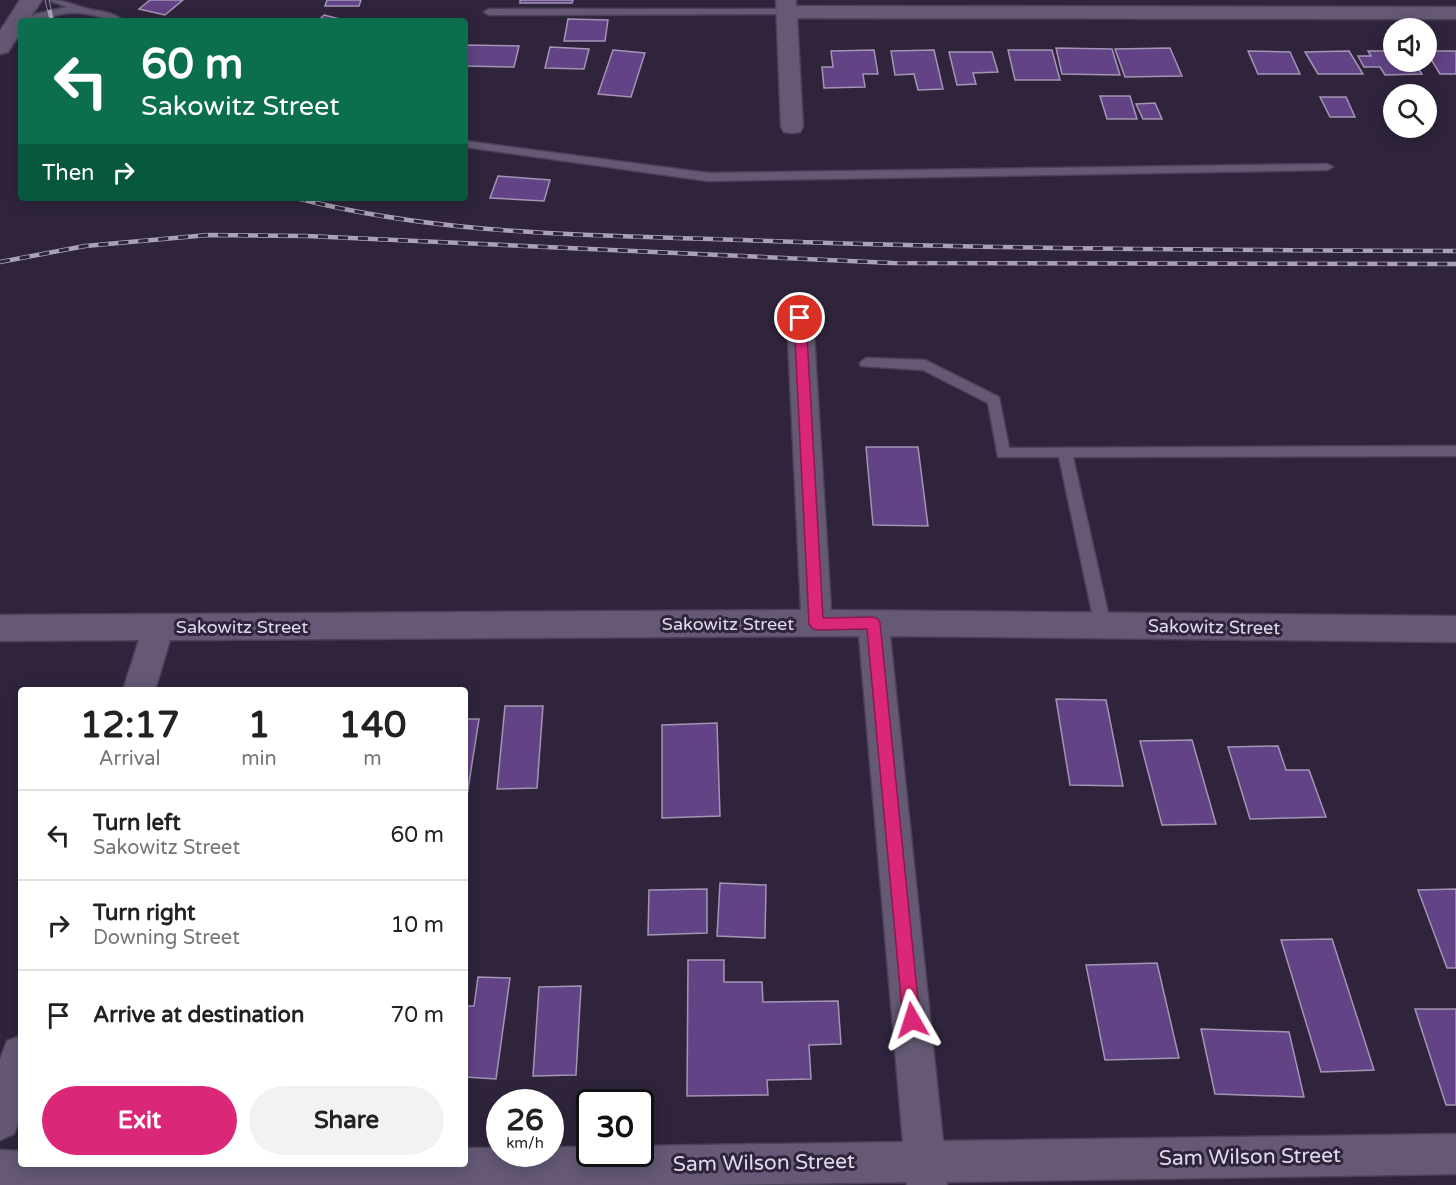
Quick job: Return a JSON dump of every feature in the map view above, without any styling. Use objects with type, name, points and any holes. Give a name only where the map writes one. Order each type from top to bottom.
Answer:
[{"type":"main road","points":[[18,18],[30,0]]},
{"type":"main road","points":[[7,36],[18,19]]},
{"type":"street","points":[[792,127],[787,6],[1456,13]]},
{"type":"street","points":[[800,318],[816,624]]},
{"type":"street","points":[[873,623],[926,1173]]},
{"type":"street","name":"Sakowitz Street","points":[[0,628],[873,623],[1456,629]]},
{"type":"street","points":[[140,687],[159,627]]},
{"type":"street","points":[[0,1120],[18,1064]]},
{"type":"street","name":"Sam Wilson Street","points":[[0,1170],[95,1180],[926,1173],[1456,1154]]},
{"type":"lane","points":[[53,0],[110,18]]},
{"type":"lane","points":[[489,12],[787,6]]},
{"type":"lane","points":[[38,18],[82,9]]},
{"type":"lane","points":[[468,144],[708,177],[1327,167]]},
{"type":"lane","points":[[866,363],[924,365],[994,400],[1003,453],[1456,451]]},
{"type":"lane","points":[[1065,452],[1103,626]]},
{"type":"building","points":[[150,0],[183,0],[165,15],[139,9]]},
{"type":"building","points":[[327,0],[361,0],[359,6],[325,6]]},
{"type":"building","points":[[520,0],[573,0],[572,3],[520,3]]},
{"type":"building","points":[[568,19],[608,20],[605,41],[564,41]]},
{"type":"building","points":[[468,45],[519,46],[514,67],[468,66]]},
{"type":"building","points":[[550,47],[589,49],[584,69],[545,68]]},
{"type":"building","points":[[1056,48],[1112,49],[1120,75],[1062,74]]},
{"type":"building","points":[[1170,48],[1182,76],[1125,77],[1115,49]]},
{"type":"building","points":[[613,50],[645,53],[631,97],[598,94]]},
{"type":"building","points":[[874,50],[878,74],[863,74],[865,87],[824,88],[822,67],[833,67],[831,51]]},
{"type":"building","points":[[934,50],[943,89],[918,90],[914,74],[895,75],[891,51]]},
{"type":"building","points":[[1008,50],[1052,50],[1060,80],[1015,80]]},
{"type":"building","points":[[1248,51],[1290,52],[1300,74],[1258,74]]},
{"type":"building","points":[[1349,51],[1363,74],[1318,74],[1305,52]]},
{"type":"building","points":[[1368,51],[1383,51],[1383,72],[1380,67],[1364,67],[1358,56],[1371,56]]},
{"type":"building","points":[[1437,51],[1456,51],[1456,74],[1440,74],[1437,69]]},
{"type":"building","points":[[949,52],[992,52],[998,72],[973,73],[976,84],[957,85]]},
{"type":"building","points":[[1383,72],[1421,72],[1422,74],[1385,75]]},
{"type":"building","points":[[1100,96],[1130,96],[1137,119],[1107,119]]},
{"type":"building","points":[[1320,97],[1346,97],[1355,117],[1330,117]]},
{"type":"building","points":[[1155,103],[1162,119],[1143,119],[1136,104]]},
{"type":"building","points":[[498,176],[550,180],[544,201],[490,198]]},
{"type":"building","points":[[866,447],[918,447],[928,526],[873,525]]},
{"type":"building","points":[[1056,699],[1106,700],[1123,786],[1070,785]]},
{"type":"building","points":[[505,706],[543,706],[537,788],[497,789]]},
{"type":"building","points":[[468,719],[479,719],[468,789]]},
{"type":"building","points":[[717,723],[720,816],[662,818],[662,725]]},
{"type":"building","points":[[1192,740],[1216,824],[1162,825],[1140,741]]},
{"type":"building","points":[[1278,746],[1286,770],[1309,770],[1326,817],[1250,819],[1228,747]]},
{"type":"building","points":[[720,883],[766,885],[765,938],[717,936]]},
{"type":"building","points":[[707,889],[707,933],[648,935],[649,890]]},
{"type":"building","points":[[1456,889],[1456,968],[1447,968],[1418,890]]},
{"type":"building","points":[[1332,939],[1374,1070],[1321,1072],[1281,940]]},
{"type":"building","points":[[688,960],[724,960],[724,982],[762,982],[763,1002],[838,1001],[841,1044],[809,1045],[811,1079],[767,1080],[768,1095],[687,1096]]},
{"type":"building","points":[[1157,963],[1179,1058],[1105,1060],[1086,965]]},
{"type":"building","points":[[478,977],[510,978],[496,1079],[468,1077],[468,1006],[474,1006]]},
{"type":"building","points":[[581,986],[576,1075],[533,1076],[539,987]]},
{"type":"building","points":[[1415,1009],[1456,1009],[1456,1105],[1446,1105]]},
{"type":"building","points":[[1201,1029],[1289,1032],[1304,1097],[1215,1094]]},
{"type":"railway","points":[[47,0],[51,18]]},
{"type":"railway","points":[[309,201],[407,220],[462,227],[574,235],[1010,247],[1456,251]]},
{"type":"railway","points":[[0,262],[85,246],[208,235],[307,236],[892,263],[1456,264]]},
{"type":"route","points":[[800,318],[816,624],[873,623],[912,1020]]}]
